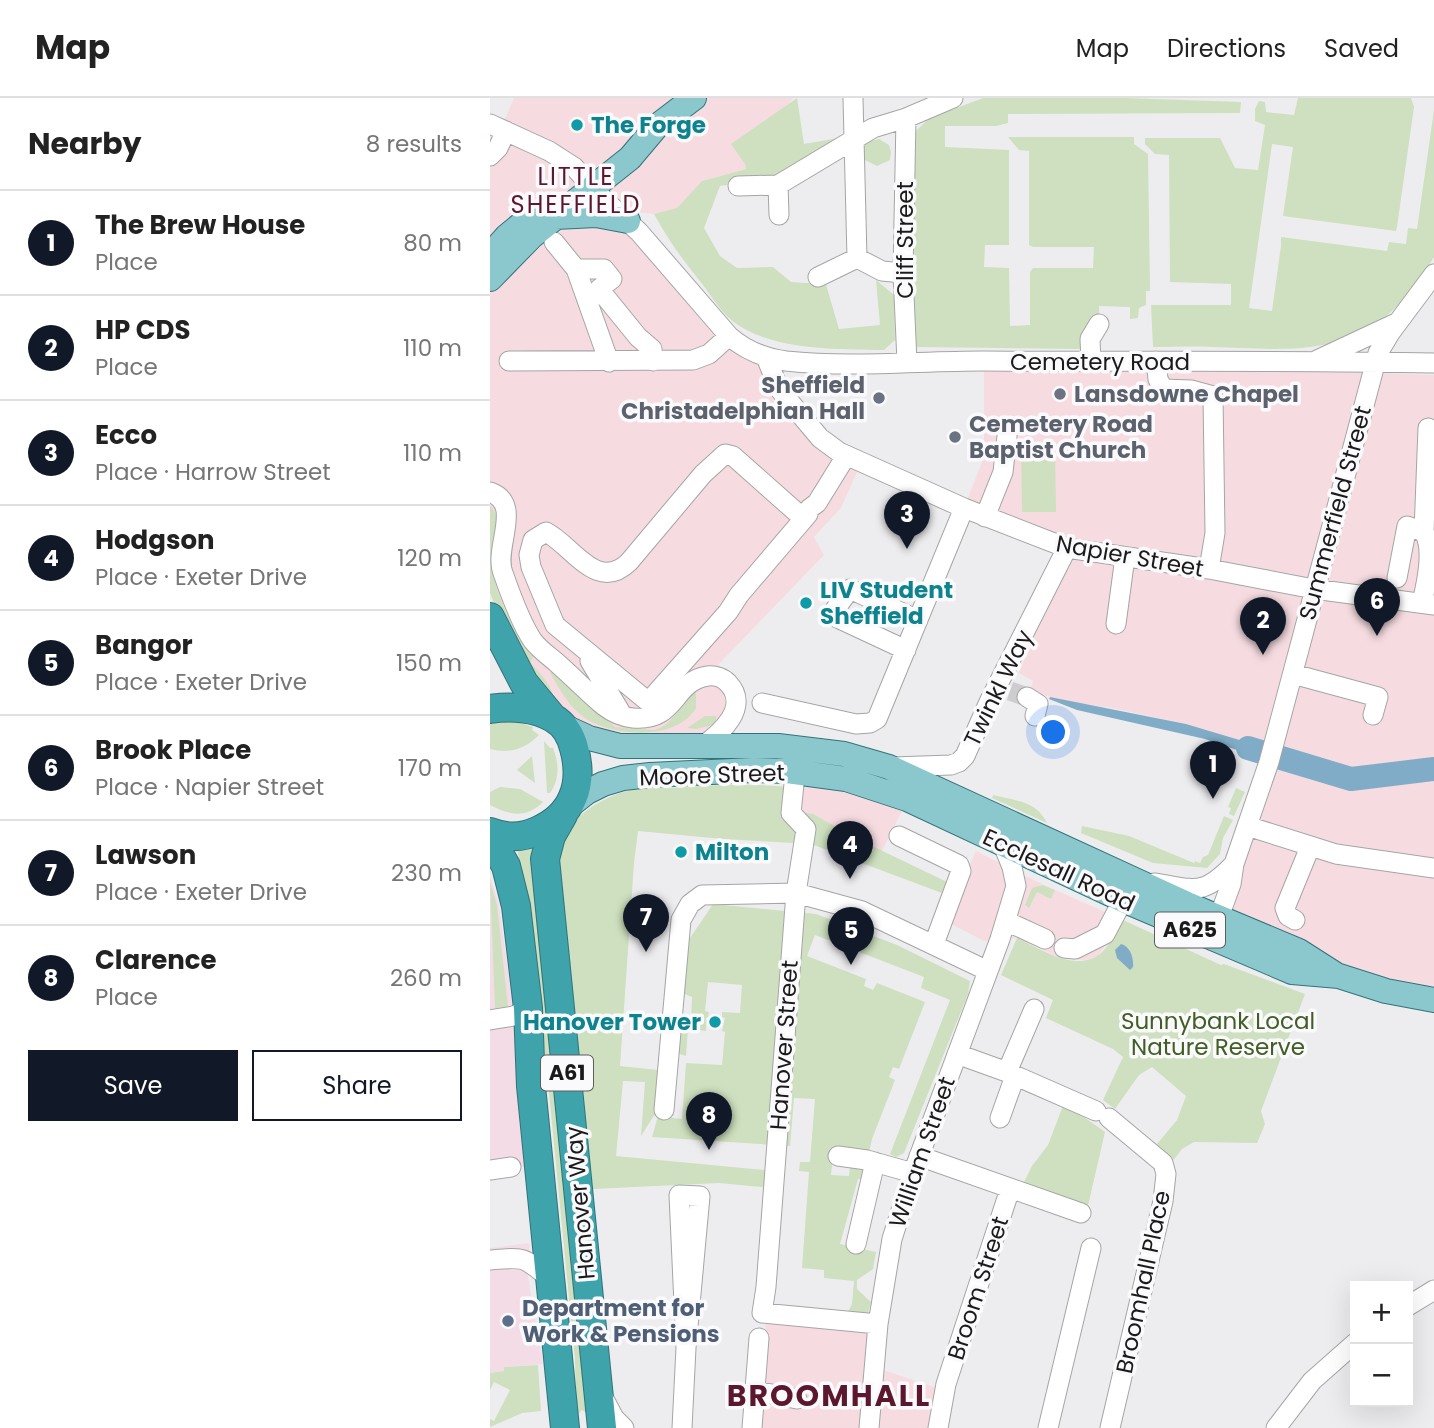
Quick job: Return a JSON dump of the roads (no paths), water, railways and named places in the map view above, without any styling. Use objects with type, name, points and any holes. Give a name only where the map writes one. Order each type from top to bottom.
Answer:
[{"type":"highway","name":"A61","points":[[490,617],[524,683],[573,743],[579,772],[576,792],[566,811]]},
{"type":"highway","name":"Moore Street","points":[[490,709],[520,708],[559,723]]},
{"type":"highway","name":"Moore Street","points":[[490,832],[521,836],[546,827],[566,811]]},
{"type":"highway","name":"Hanover Way","points":[[566,811],[551,836],[545,859],[602,1428]]},
{"type":"highway","name":"Hanover Way","points":[[490,838],[506,866],[516,906],[521,1012],[531,1086],[565,1428]]},
{"type":"main road","points":[[490,255],[513,230],[638,151],[657,126],[694,98]]},
{"type":"main road","points":[[490,279],[532,236],[555,218],[587,181]]},
{"type":"main road","points":[[555,218],[596,215],[628,221]]},
{"type":"main road","name":"Moore Street","points":[[559,723],[608,745],[634,748],[778,746],[852,757]]},
{"type":"main road","name":"Ecclesall Road","points":[[852,757],[889,767],[1131,891],[1196,933],[1292,972],[1339,976],[1386,991],[1434,1000]]},
{"type":"main road","name":"Moore Street","points":[[566,811],[587,792],[603,784],[623,778],[650,775],[787,771],[861,783]]},
{"type":"main road","name":"Ecclesall Road","points":[[861,783],[907,799],[1046,865],[1219,917],[1299,951],[1339,976]]},
{"type":"street","points":[[853,98],[857,258]]},
{"type":"street","points":[[738,186],[778,185],[873,128],[906,118],[953,98]]},
{"type":"street","name":"Cliff Street","points":[[906,118],[903,273],[907,362]]},
{"type":"street","points":[[490,156],[498,148],[498,128],[556,155],[628,221],[729,336],[747,349],[766,357]]},
{"type":"street","points":[[778,185],[779,215]]},
{"type":"street","points":[[554,242],[576,269],[591,326],[609,362]]},
{"type":"street","points":[[857,258],[882,271],[903,273]]},
{"type":"street","points":[[818,277],[857,258]]},
{"type":"street","points":[[576,269],[604,269],[612,279],[599,289],[638,337],[652,349],[653,361]]},
{"type":"street","name":"Summerfield Street","points":[[1219,917],[1271,754],[1375,362],[1385,340],[1434,274]]},
{"type":"street","points":[[1313,362],[1398,322]]},
{"type":"street","points":[[1091,361],[1090,339],[1100,324]]},
{"type":"street","points":[[509,361],[692,360],[703,357],[729,336]]},
{"type":"street","name":"Cemetery Road","points":[[766,357],[827,363],[1434,363]]},
{"type":"street","name":"Napier Street","points":[[766,357],[784,395],[820,438],[846,456],[985,517],[1067,548],[1209,569],[1314,589],[1428,604]]},
{"type":"street","points":[[1156,362],[1158,379],[1163,389],[1191,390],[1213,396],[1215,533],[1209,569]]},
{"type":"street","points":[[1428,428],[1427,520],[1434,552],[1428,604]]},
{"type":"street","points":[[985,517],[1001,478],[1007,436]]},
{"type":"street","points":[[807,514],[733,456],[726,454],[712,464],[629,562],[617,571],[595,571],[546,532],[533,540],[529,555],[539,589],[555,625],[646,701],[650,700],[728,612],[739,595],[807,514],[808,502],[846,456]]},
{"type":"street","points":[[490,492],[502,499],[507,508],[500,566],[532,639],[607,708],[628,717],[653,718],[662,714],[686,687],[710,675],[724,679],[732,688],[735,697],[733,714],[723,730],[701,747]]},
{"type":"street","points":[[762,703],[856,723],[870,723],[877,719],[964,508]]},
{"type":"street","points":[[1397,578],[1407,526],[1427,520]]},
{"type":"street","name":"Twinkl Way","points":[[889,767],[951,765],[965,756],[1012,691],[1067,548]]},
{"type":"street","points":[[1116,624],[1125,557]]},
{"type":"street","points":[[906,650],[831,615],[850,590],[918,620]]},
{"type":"street","points":[[583,648],[628,717]]},
{"type":"street","points":[[599,662],[628,717]]},
{"type":"street","points":[[1293,674],[1378,697],[1373,715]]},
{"type":"street","points":[[1012,691],[1038,704],[1035,716]]},
{"type":"street","name":"Hanover Street","points":[[794,784],[791,813],[806,829],[796,893],[766,1287],[761,1313],[878,1325]]},
{"type":"street","points":[[1247,825],[1336,854],[1434,868]]},
{"type":"street","points":[[899,836],[959,865],[961,871],[934,944]]},
{"type":"street","points":[[1003,845],[1016,887],[1046,865]]},
{"type":"street","points":[[1295,920],[1287,916],[1285,908],[1310,847]]},
{"type":"street","name":"Ecclesall Road","points":[[1131,891],[1199,889],[1214,882],[1234,864]]},
{"type":"street","name":"William Street","points":[[869,1428],[878,1325],[892,1239],[1016,887]]},
{"type":"street","points":[[1064,948],[1075,949],[1105,934],[1131,891]]},
{"type":"street","points":[[664,1110],[681,920],[690,904],[702,895],[796,893],[862,911],[988,971]]},
{"type":"street","points":[[1196,933],[1209,928],[1219,917]]},
{"type":"street","points":[[1006,921],[1045,939]]},
{"type":"street","points":[[1000,1118],[1011,1074],[1034,1009]]},
{"type":"street","points":[[490,1020],[521,1012]]},
{"type":"street","name":"Broomhall Place","points":[[957,1054],[1011,1074],[1102,1114],[1163,1163],[1166,1174],[1163,1201],[1110,1428]]},
{"type":"street","points":[[838,1156],[916,1165],[1010,1189],[1081,1213]]},
{"type":"street","points":[[856,1244],[875,1162]]},
{"type":"street","points":[[490,1170],[511,1167]]},
{"type":"street","name":"Broom Street","points":[[938,1428],[946,1384],[1010,1189]]},
{"type":"street","points":[[682,1428],[685,1348],[700,1196],[678,1195],[685,1348]]},
{"type":"street","points":[[1048,1428],[1091,1248]]},
{"type":"street","points":[[490,1260],[520,1257],[549,1278]]},
{"type":"street","points":[[1413,1303],[1434,1290]]},
{"type":"street","points":[[752,1428],[759,1338]]},
{"type":"street","points":[[1276,1428],[1312,1381],[1354,1344]]},
{"type":"street","points":[[598,1389],[614,1418],[624,1428]]},
{"type":"street","points":[[756,1391],[797,1399]]},
{"type":"water","points":[[1050,697],[1186,724],[1263,747],[1260,758],[1205,739],[1077,710],[1049,699]]},
{"type":"water","points":[[1287,753],[1339,769],[1336,781],[1284,765]]},
{"type":"water","points":[[1121,944],[1127,947],[1132,956],[1133,967],[1130,970],[1117,958],[1115,950]]},
{"type":"waterway","points":[[1248,748],[1351,779],[1434,769]]},
{"type":"tunnel","points":[[1010,691],[1027,697]]},
{"type":"place","name":"The Forge","points":[[577,125]]},
{"type":"place","name":"Lansdowne Chapel","points":[[1060,394]]},
{"type":"place","name":"Sheffield Christadelphian Hall","points":[[879,398]]},
{"type":"place","name":"Cemetery Road Baptist Church","points":[[955,437]]},
{"type":"place","name":"Ecco","points":[[907,549]]},
{"type":"place","name":"LIV Student Sheffield","points":[[806,603]]},
{"type":"place","name":"Brook Place","points":[[1377,636]]},
{"type":"place","name":"HP CDS","points":[[1263,655]]},
{"type":"place","name":"The Brew House","points":[[1213,799]]},
{"type":"place","name":"Milton","points":[[681,852]]},
{"type":"place","name":"Hodgson","points":[[850,879]]},
{"type":"place","name":"Lawson","points":[[646,952]]},
{"type":"place","name":"Bangor","points":[[851,965]]},
{"type":"place","name":"Hanover Tower","points":[[715,1022]]},
{"type":"place","name":"Clarence","points":[[709,1150]]},
{"type":"place","name":"Department for Work & Pensions","points":[[508,1321]]},
{"type":"district","name":"LITTLE SHEFFIELD","points":[[576,191]]},
{"type":"district","name":"BROOMHALL","points":[[829,1396]]},
{"type":"park label","name":"Sunnybank Local Nature Reserve","points":[[1218,1034]]}]
